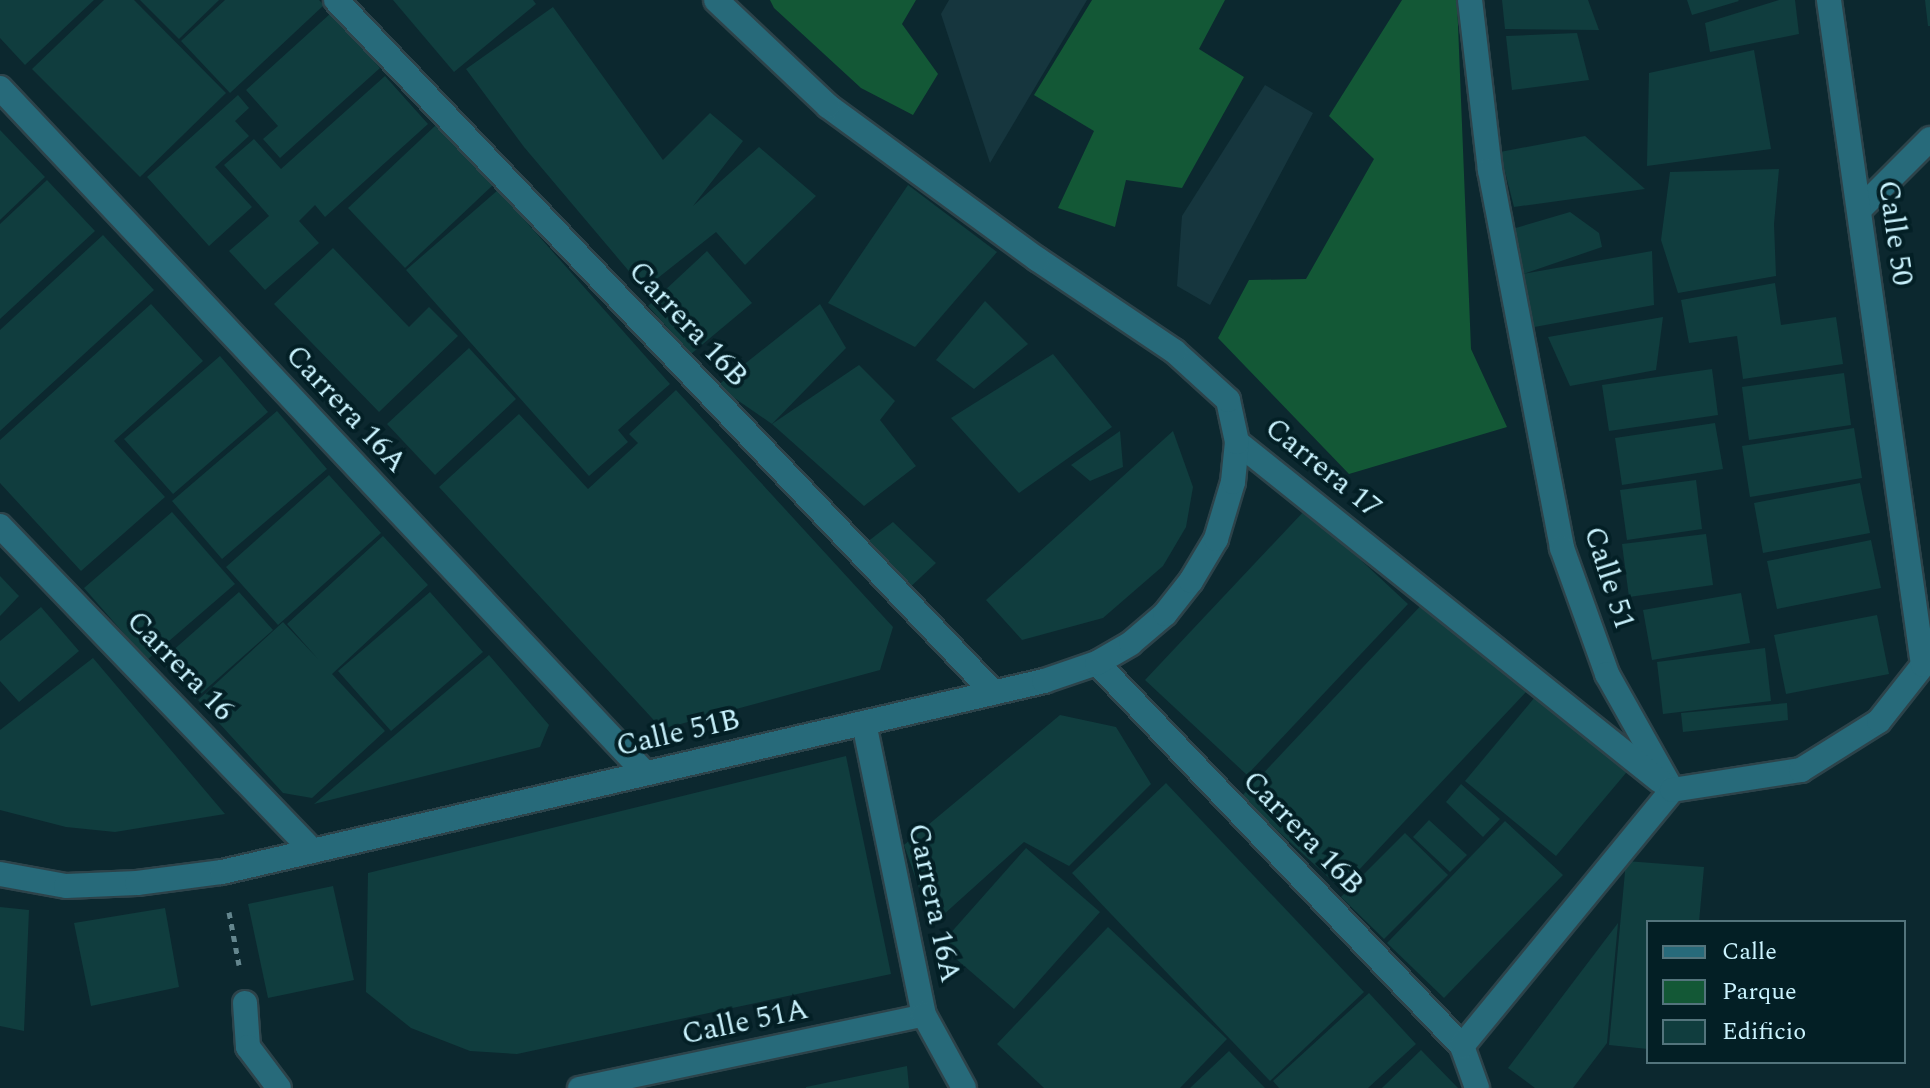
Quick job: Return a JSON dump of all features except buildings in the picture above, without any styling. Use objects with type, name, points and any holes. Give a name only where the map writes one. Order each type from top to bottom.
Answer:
[{"type":"street","name":"Carrera 16B","points":[[336,0],[993,692]]},
{"type":"street","name":"Carrera 17","points":[[716,0],[828,106],[1037,259],[1174,351],[1228,400],[1237,442],[1672,790]]},
{"type":"street","name":"Calle 51","points":[[1470,0],[1490,170],[1562,548],[1607,674],[1672,790]]},
{"type":"street","name":"Calle 50","points":[[1829,0],[1927,662]]},
{"type":"street","name":"Carrera 16A","points":[[0,88],[645,773]]},
{"type":"street","points":[[1860,209],[1930,139]]},
{"type":"street","name":"Calle 51B","points":[[0,874],[66,886],[137,883],[222,872],[864,723],[1097,663],[1131,643],[1165,614],[1191,581],[1216,539],[1233,482],[1237,442]]},
{"type":"street","name":"Carrera 16","points":[[0,526],[313,851]]},
{"type":"street","points":[[1477,1088],[1462,1046],[1672,790],[1801,770],[1879,721],[1927,662]]},
{"type":"street","name":"Carrera 16B","points":[[1097,663],[1462,1046]]},
{"type":"street","name":"Carrera 16A","points":[[864,723],[924,1015],[964,1088]]},
{"type":"street","points":[[245,1003],[248,1047],[279,1088]]},
{"type":"lane","name":"Calle 51A","points":[[579,1088],[924,1015]]},
{"type":"path","points":[[222,872],[245,1003]]},
{"type":"shaded area","points":[[949,0],[1087,0],[990,163],[941,14]]},
{"type":"shaded area","points":[[1265,85],[1313,113],[1210,305],[1177,286],[1182,216]]},
{"type":"green space","points":[[770,0],[916,0],[902,24],[938,74],[913,115],[861,88],[774,8]]},
{"type":"green space","points":[[1092,0],[1225,0],[1199,49],[1244,77],[1182,188],[1126,180],[1115,227],[1058,208],[1094,131],[1034,95]]},
{"type":"green space","points":[[1402,0],[1457,0],[1471,349],[1507,427],[1349,474],[1218,338],[1249,280],[1306,279],[1374,159],[1329,116]]}]
